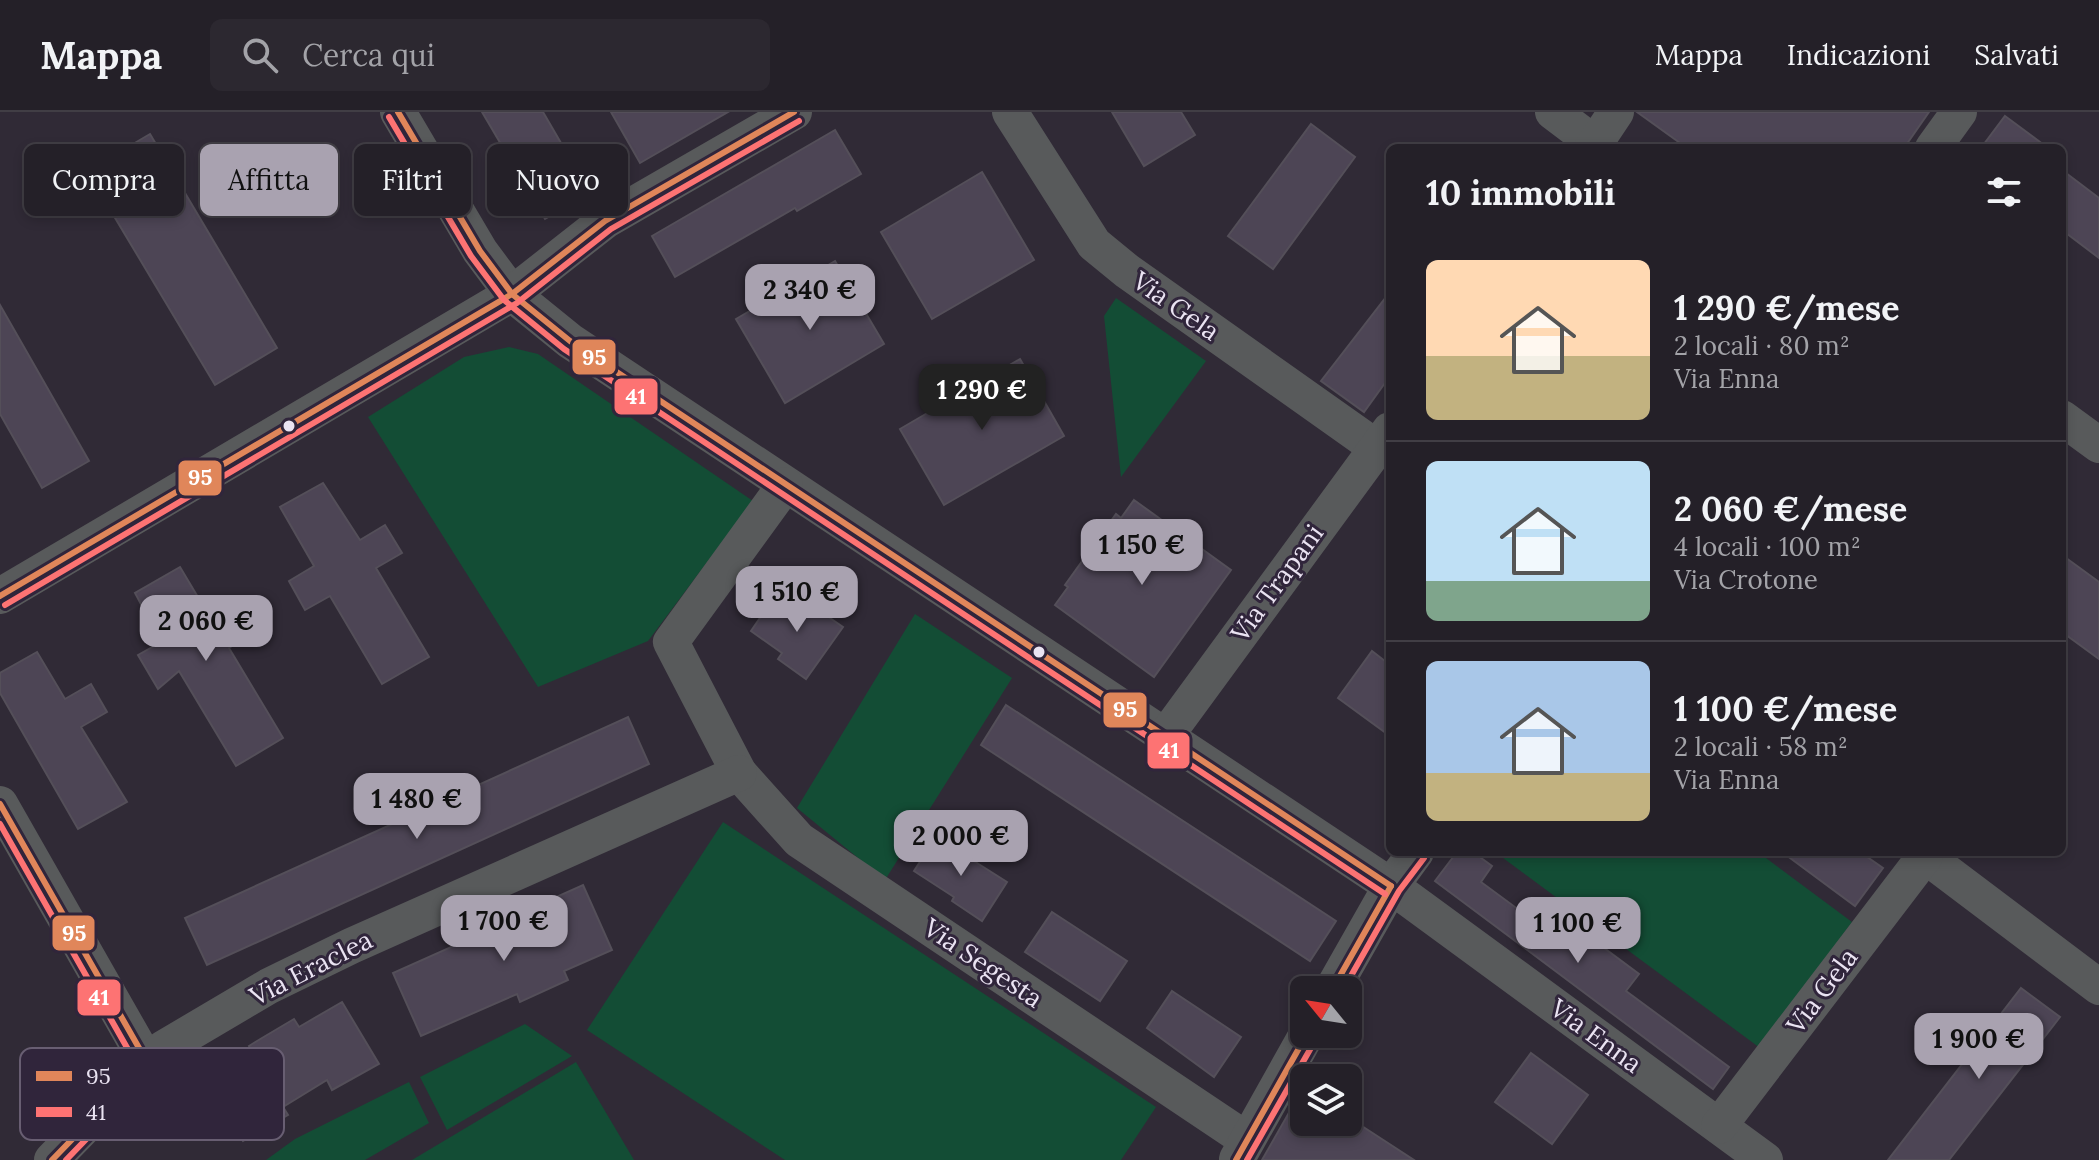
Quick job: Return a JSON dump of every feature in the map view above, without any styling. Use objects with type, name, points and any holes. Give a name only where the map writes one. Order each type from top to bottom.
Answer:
[{"type":"street","name":"Via Enna","points":[[398,112],[480,251],[512,294],[570,341],[1391,886],[1765,1160]]},
{"type":"street","points":[[0,596],[512,294],[605,221],[794,112]]},
{"type":"street","name":"Via Gela","points":[[1010,112],[1094,244],[1127,271],[1386,443]]},
{"type":"street","points":[[1553,112],[1591,144]]},
{"type":"street","points":[[1594,144],[1616,112]]},
{"type":"street","points":[[1936,144],[1959,112]]},
{"type":"street","points":[[2066,421],[2099,445]]},
{"type":"street","name":"Via Trapani","points":[[1165,737],[1386,443]]},
{"type":"street","name":"Via Segesta","points":[[785,485],[671,642],[739,773],[799,840],[1241,1150]]},
{"type":"street","name":"Via Eraclea","points":[[164,1048],[269,986],[351,946],[739,773]]},
{"type":"street","points":[[0,804],[139,1048]]},
{"type":"street","points":[[1340,976],[1391,886],[1413,856]]},
{"type":"street","name":"Via Gela","points":[[1719,1126],[1921,856]]},
{"type":"street","name":"Via Gela","points":[[1925,856],[2099,987]]},
{"type":"street","points":[[1241,1150],[1299,1048]]},
{"type":"street","name":"Via Eraclea","points":[[52,1160],[71,1140]]},
{"type":"green space","points":[[1116,298],[1206,361],[1121,477],[1104,316]]},
{"type":"green space","points":[[509,347],[538,354],[753,501],[648,641],[538,687],[368,417],[464,357]]},
{"type":"green space","points":[[915,614],[1012,678],[885,880],[797,808]]},
{"type":"green space","points":[[723,822],[1156,1107],[1121,1160],[785,1160],[587,1030]]},
{"type":"green space","points":[[1500,856],[1763,856],[1852,922],[1760,1048]]},
{"type":"green space","points":[[525,1024],[572,1056],[447,1130],[420,1077]]},
{"type":"green space","points":[[576,1062],[634,1160],[412,1160]]},
{"type":"green space","points":[[409,1082],[429,1123],[365,1160],[266,1160],[295,1139]]},
{"type":"building","points":[[482,112],[543,112],[562,144],[501,144]]},
{"type":"building","points":[[611,112],[728,112],[640,163]]},
{"type":"building","points":[[1112,112],[1181,112],[1195,135],[1144,166]]},
{"type":"building","points":[[1637,112],[1929,112],[1907,144],[1681,144]]},
{"type":"building","points":[[2005,116],[2043,144],[1984,144]]},
{"type":"building","points":[[1311,124],[1355,157],[1273,269],[1228,236]]},
{"type":"building","points":[[835,130],[861,174],[675,277],[652,236]]},
{"type":"building","points":[[150,134],[156,144],[133,144]]},
{"type":"building","points":[[982,172],[1034,260],[932,319],[881,232]]},
{"type":"building","points":[[2066,173],[2099,198],[2099,258],[2066,233]]},
{"type":"building","points":[[184,191],[277,348],[215,385],[114,216],[184,216]]},
{"type":"building","points":[[835,261],[884,344],[785,403],[736,319]]},
{"type":"building","points":[[1386,297],[1386,382],[1364,412],[1321,381]]},
{"type":"building","points":[[0,305],[89,461],[42,488],[0,414]]},
{"type":"building","points":[[1020,359],[1064,436],[944,505],[900,429]]},
{"type":"building","points":[[323,483],[360,540],[385,525],[402,553],[376,568],[429,657],[382,684],[330,596],[305,610],[289,581],[314,566],[280,507]]},
{"type":"building","points":[[1134,500],[1231,570],[1154,677],[1055,605],[1068,587],[1065,585],[1116,514],[1121,518]]},
{"type":"building","points":[[2066,558],[2099,582],[2099,659],[2066,635]]},
{"type":"building","points":[[180,567],[211,619],[237,603],[254,632],[229,648],[283,738],[236,766],[179,671],[158,689],[138,655],[161,642],[135,593]]},
{"type":"building","points":[[777,593],[806,614],[811,605],[843,627],[806,679],[778,659],[782,653],[751,631]]},
{"type":"building","points":[[1372,651],[1386,662],[1386,733],[1338,698]]},
{"type":"building","points":[[37,652],[65,699],[91,684],[107,712],[81,727],[127,802],[78,829],[0,693],[0,673]]},
{"type":"building","points":[[1006,705],[1336,921],[1310,961],[981,745]]},
{"type":"building","points":[[628,717],[649,764],[207,965],[185,918]]},
{"type":"building","points":[[936,837],[1007,882],[982,921],[952,901],[954,897],[914,871]]},
{"type":"building","points":[[1454,856],[1478,856],[1492,866],[1481,882],[1553,935],[1565,919],[1639,974],[1626,991],[1729,1067],[1713,1089],[1435,881]]},
{"type":"building","points":[[1787,856],[1866,856],[1883,868],[1855,906]]},
{"type":"building","points":[[583,885],[612,950],[564,971],[568,980],[520,1002],[517,994],[421,1036],[393,973],[489,930],[491,936],[538,916],[534,907]]},
{"type":"building","points":[[1052,912],[1127,961],[1100,1001],[1025,952]]},
{"type":"building","points":[[2021,988],[2060,1017],[1949,1160],[1888,1160]]},
{"type":"building","points":[[1172,991],[1241,1037],[1214,1077],[1147,1028]]},
{"type":"building","points":[[342,1002],[379,1064],[332,1090],[327,1080],[284,1106],[284,1048],[249,1046],[294,1019],[299,1027]]},
{"type":"building","points":[[1531,1053],[1588,1095],[1552,1144],[1495,1102]]},
{"type":"building","points":[[1290,1111],[1290,1136],[1362,1136],[1362,1126],[1414,1160],[1262,1160]]},
{"type":"transit line","name":"95","points":[[398,112],[480,251],[512,294],[570,341],[1391,886]]},
{"type":"transit line","name":"95","points":[[0,596],[512,294],[605,221],[794,112]]},
{"type":"transit line","name":"41","points":[[389,117],[471,256],[504,300],[564,349],[1385,894]]},
{"type":"transit line","name":"41","points":[[5,605],[517,303],[611,229],[799,121]]},
{"type":"transit line","name":"95","points":[[0,804],[139,1048]]},
{"type":"transit line","name":"41","points":[[0,824],[127,1048]]},
{"type":"transit line","name":"41","points":[[1351,976],[1399,891],[1424,858]]},
{"type":"transit line","name":"95","points":[[1340,976],[1391,886]]},
{"type":"transit line","name":"95","points":[[1236,1160],[1299,1048]]},
{"type":"transit line","name":"41","points":[[1247,1160],[1311,1048]]},
{"type":"transit line","name":"95","points":[[52,1160],[71,1140]]},
{"type":"transit line","name":"41","points":[[66,1160],[85,1140]]}]
